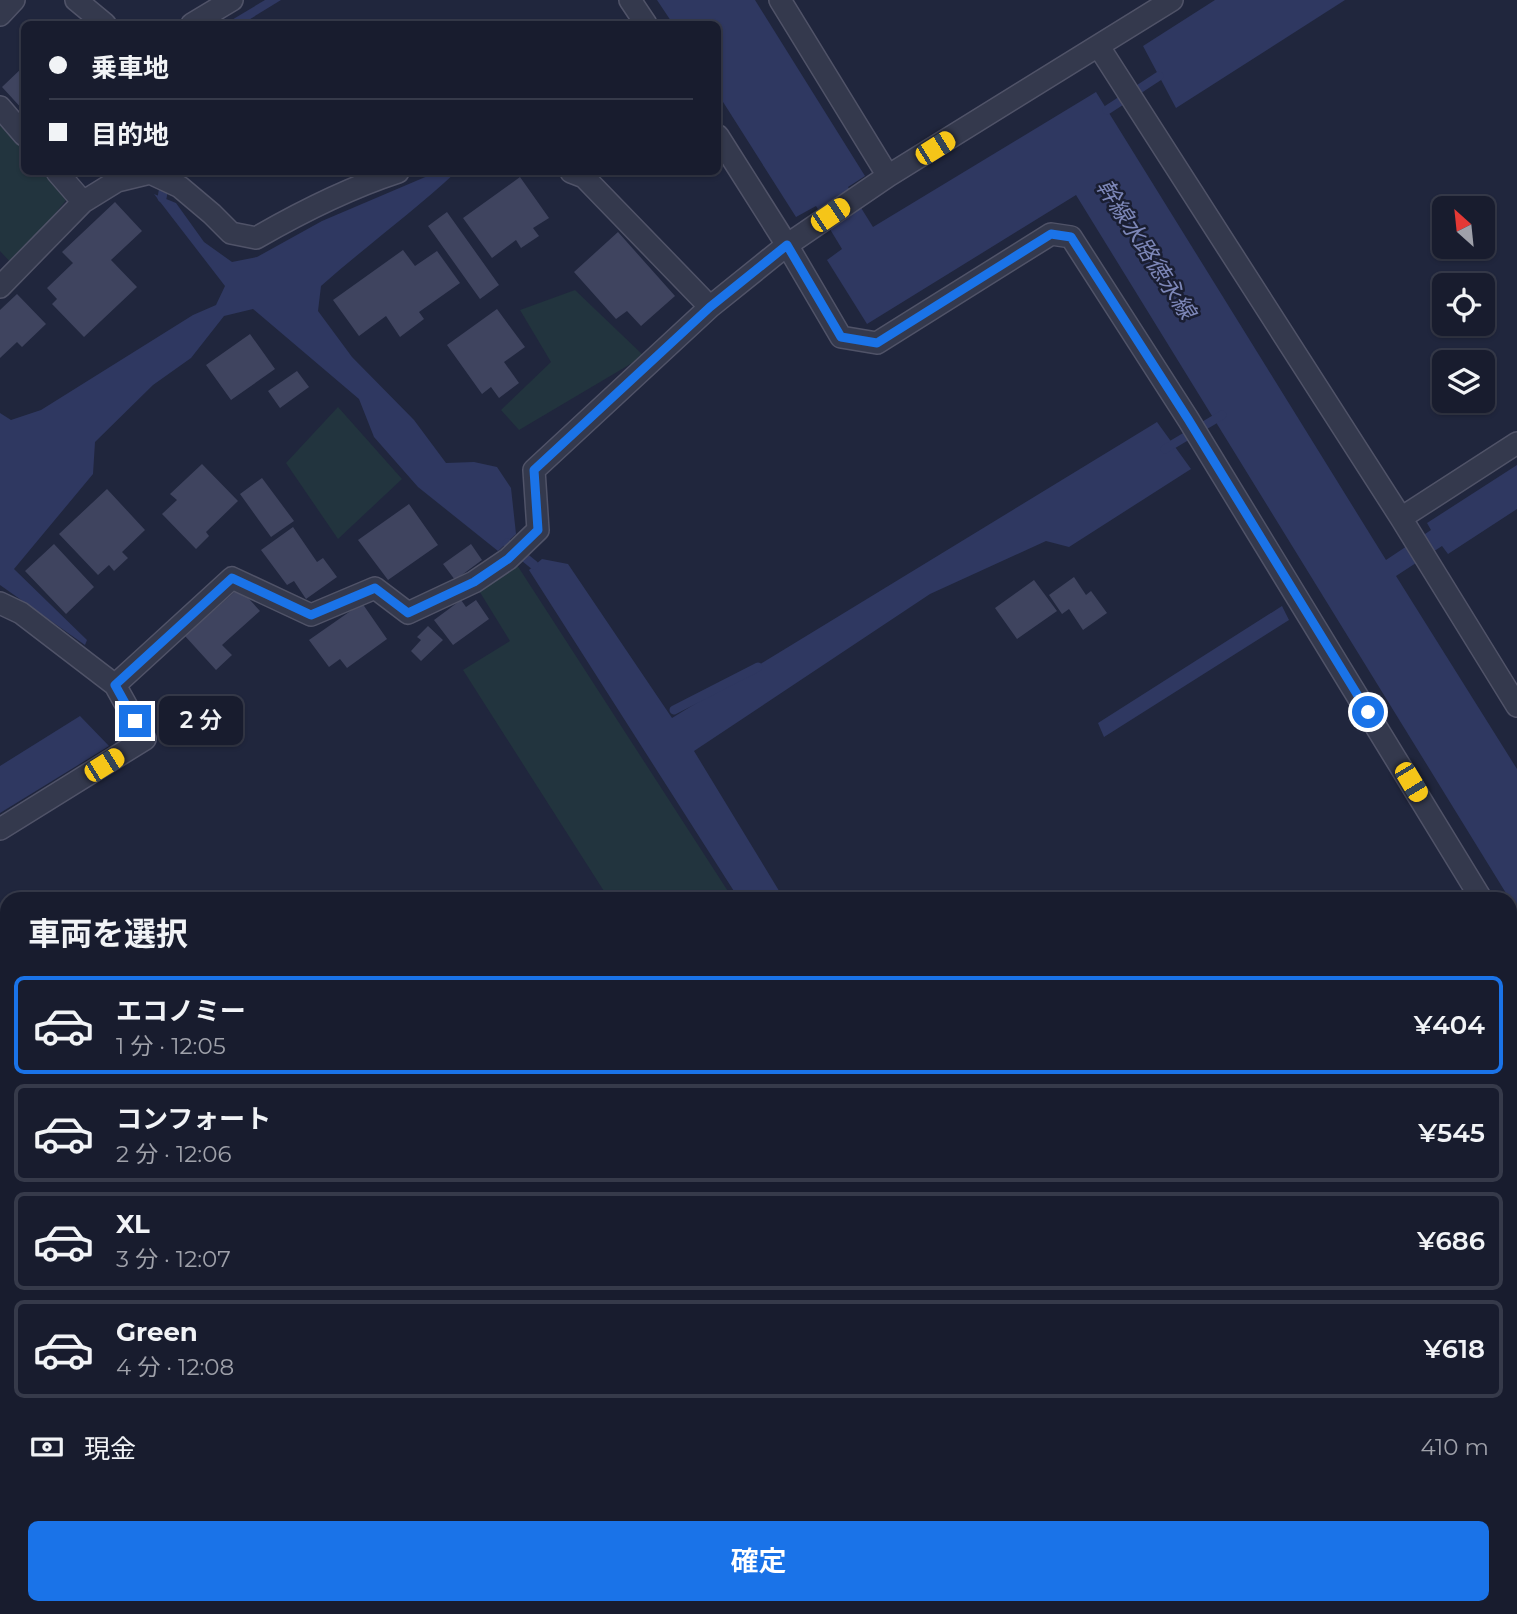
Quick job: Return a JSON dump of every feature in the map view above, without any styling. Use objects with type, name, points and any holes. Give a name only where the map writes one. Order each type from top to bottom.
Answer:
[{"type":"street","points":[[0,15],[14,0]]},
{"type":"street","points":[[76,0],[101,21]]},
{"type":"street","points":[[197,21],[232,0]]},
{"type":"street","points":[[630,0],[644,21]]},
{"type":"street","points":[[780,0],[888,176]]},
{"type":"street","points":[[115,685],[232,578],[311,615],[375,588],[408,613],[474,582],[508,559],[538,530],[534,470],[710,307],[787,245],[888,176],[1172,0]]},
{"type":"street","points":[[1099,47],[1401,518],[1517,706]]},
{"type":"street","points":[[0,107],[21,132]]},
{"type":"street","points":[[721,141],[841,337],[877,343],[1051,234],[1071,237],[1188,419],[1477,892]]},
{"type":"street","points":[[60,175],[83,202]]},
{"type":"street","points":[[0,287],[83,202],[117,181],[142,175]]},
{"type":"street","points":[[154,175],[180,187],[231,233],[256,238],[340,195],[390,175]]},
{"type":"street","points":[[579,175],[584,177],[710,307]]},
{"type":"street","points":[[1401,518],[1517,443]]},
{"type":"street","points":[[0,603],[21,613],[115,685],[145,739],[0,829]]},
{"type":"shaded area","points":[[3,124],[21,145],[21,175],[46,175],[67,199],[13,265],[0,251],[0,126]]},
{"type":"shaded area","points":[[575,290],[644,356],[519,430],[501,410],[551,362],[520,310]]},
{"type":"shaded area","points":[[338,407],[402,479],[338,539],[286,463]]},
{"type":"shaded area","points":[[517,565],[728,892],[605,892],[463,670],[510,641],[478,589]]},
{"type":"water","points":[[265,0],[281,0],[247,21],[230,21]]},
{"type":"water","name":"幹線水路徳永線","points":[[657,0],[755,0],[865,176],[848,187],[873,227],[1096,92],[1386,560],[1431,530],[1427,523],[1517,465],[1517,509],[1448,554],[1442,546],[1396,576],[1517,769],[1517,892],[1505,892],[1076,195],[867,324],[827,260],[842,249],[816,206],[796,217],[721,99],[721,21],[671,21]]},
{"type":"water","points":[[1215,0],[1345,0],[1176,108],[1143,46]]},
{"type":"water","points":[[430,175],[453,175],[321,286],[318,311],[352,357],[414,420],[446,463],[474,462],[497,467],[511,488],[516,534],[498,551],[418,487],[374,437],[359,399],[253,309],[224,316],[191,358],[153,385],[95,442],[93,474],[14,569],[87,640],[85,645],[0,585],[0,413],[11,420],[41,410],[193,315],[216,305],[225,286],[154,194],[176,203],[204,242],[232,262],[257,257],[322,221]]},
{"type":"water","points":[[1157,422],[1191,469],[1069,547],[1046,541],[930,594],[694,751],[780,892],[735,892],[529,570],[542,559],[568,564],[672,718]]},
{"type":"water","points":[[1282,606],[1289,620],[1104,737],[1098,723]]},
{"type":"water","points":[[80,716],[109,746],[0,813],[0,766]]},
{"type":"building","points":[[21,69],[21,108],[2,87]]},
{"type":"building","points":[[520,177],[549,218],[533,228],[539,236],[521,248],[516,240],[492,258],[463,218]]},
{"type":"building","points":[[115,202],[142,231],[111,260],[137,287],[84,337],[52,304],[57,299],[47,288],[73,263],[62,252]]},
{"type":"building","points":[[447,212],[499,285],[480,299],[428,226]]},
{"type":"building","points":[[618,232],[675,296],[641,326],[627,311],[616,319],[574,272]]},
{"type":"building","points":[[403,250],[415,266],[437,251],[460,283],[419,312],[424,319],[400,337],[386,316],[359,336],[333,300]]},
{"type":"building","points":[[17,294],[46,324],[22,347],[17,342],[0,358],[0,310]]},
{"type":"building","points":[[497,309],[525,347],[504,362],[519,383],[499,398],[491,387],[482,394],[447,345]]},
{"type":"building","points":[[250,334],[275,369],[231,400],[206,365]]},
{"type":"building","points":[[297,371],[309,387],[280,408],[268,391]]},
{"type":"building","points":[[202,464],[238,501],[206,532],[209,536],[196,549],[162,514],[177,500],[170,494]]},
{"type":"building","points":[[262,478],[294,521],[271,537],[240,494]]},
{"type":"building","points":[[107,489],[145,530],[122,552],[128,558],[114,571],[109,565],[98,575],[59,534]]},
{"type":"building","points":[[409,504],[438,545],[388,580],[358,540]]},
{"type":"building","points":[[293,527],[317,562],[323,558],[337,577],[306,599],[294,581],[287,585],[261,550]]},
{"type":"building","points":[[54,544],[94,587],[66,614],[25,571]]},
{"type":"building","points":[[471,544],[482,560],[455,580],[443,564]]},
{"type":"building","points":[[1074,577],[1086,595],[1091,591],[1107,613],[1083,630],[1069,609],[1062,614],[1049,595]]},
{"type":"building","points":[[1034,580],[1057,611],[1017,639],[995,608]]},
{"type":"building","points":[[239,588],[260,611],[222,645],[232,655],[216,670],[185,636]]},
{"type":"building","points":[[461,600],[466,607],[476,600],[489,619],[453,645],[434,620]]},
{"type":"building","points":[[362,603],[387,639],[347,668],[340,659],[329,667],[309,640]]},
{"type":"building","points":[[428,626],[443,640],[421,661],[411,651],[421,640],[417,637]]},
{"type":"waterway","points":[[1107,110],[1159,76]]},
{"type":"waterway","points":[[162,198],[165,180]]},
{"type":"waterway","points":[[1165,449],[1222,415]]},
{"type":"waterway","points":[[507,543],[534,565]]},
{"type":"waterway","points":[[674,710],[758,667]]},
{"type":"route","points":[[135,721],[115,685],[232,578],[311,615],[375,588],[408,613],[474,582],[508,559],[538,530],[534,470],[710,307],[787,245],[841,337],[877,343],[1051,234],[1071,237],[1188,419],[1368,712]]}]
